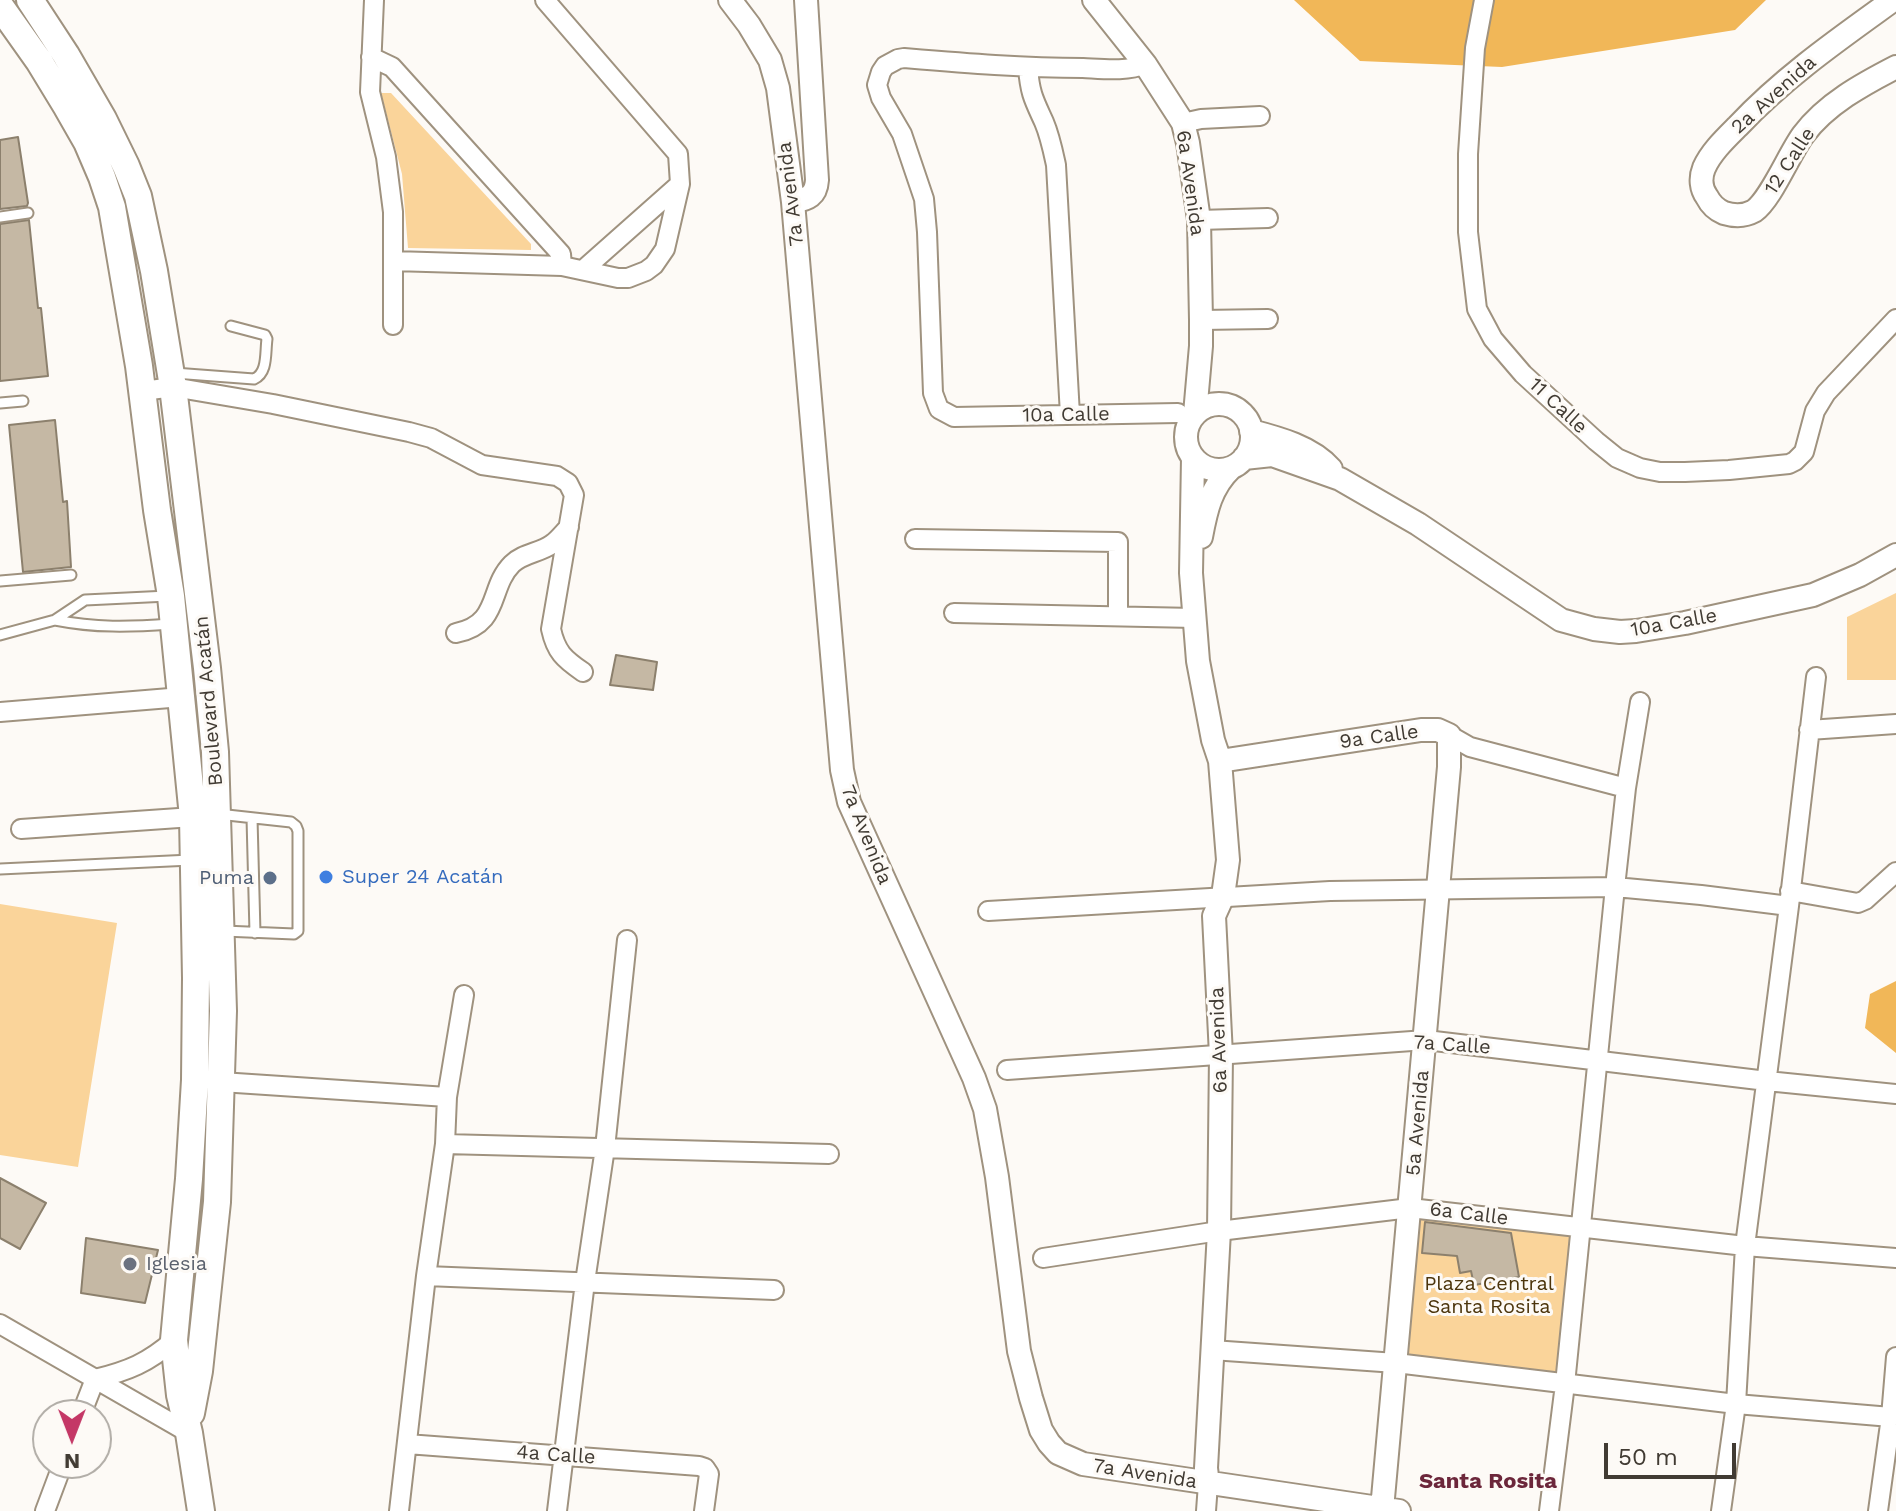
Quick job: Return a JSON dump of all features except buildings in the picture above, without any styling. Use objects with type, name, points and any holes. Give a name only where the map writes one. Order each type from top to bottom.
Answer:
[{"type":"main road","name":"Boulevard Acatán","points":[[30,0],[95,106],[138,196],[172,380],[207,668],[215,752],[206,815],[195,859],[195,1080],[174,1340],[187,1394],[189,1433],[201,1511]]},
{"type":"main road","name":"Boulevard Acatán","points":[[0,6],[39,61],[87,142],[112,207],[143,391],[182,697],[206,815],[221,931],[221,1082],[217,1202],[199,1371],[187,1394]]},
{"type":"street","points":[[374,0],[370,92],[386,157],[393,212],[393,325]]},
{"type":"street","points":[[393,261],[562,266],[628,278],[654,265],[665,249],[680,184],[678,154],[545,0]]},
{"type":"street","name":"7a Avenida","points":[[730,0],[761,45],[775,74],[793,202],[842,770],[849,802],[974,1078],[985,1109],[997,1177],[1019,1351],[1041,1430],[1058,1453],[1083,1464],[1208,1484]]},
{"type":"street","points":[[793,202],[810,197],[816,190],[817,180],[806,0]]},
{"type":"street","name":"6a Avenida","points":[[1094,0],[1145,64],[1183,123],[1188,143],[1199,220],[1201,346],[1187,414]]},
{"type":"street","name":"11 Calle","points":[[1484,0],[1475,48],[1468,154],[1468,232],[1477,309],[1493,339],[1523,374],[1617,458],[1660,472],[1789,464],[1802,456],[1815,411],[1826,393],[1896,319]]},
{"type":"street","name":"2a Avenida","points":[[1720,211],[1702,189],[1702,178],[1704,168],[1724,139],[1798,70],[1893,0]]},
{"type":"street","points":[[371,57],[392,67],[561,254],[562,266]]},
{"type":"street","name":"10a Calle","points":[[1028,68],[904,58],[885,66],[877,85],[902,134],[924,199],[933,393],[939,409],[954,417],[1187,414]]},
{"type":"street","points":[[1070,415],[1056,165],[1052,143],[1029,87],[1028,68],[1136,68],[1145,64]]},
{"type":"street","name":"12 Calle","points":[[1720,211],[1739,215],[1756,209],[1812,124],[1865,83],[1896,67]]},
{"type":"street","points":[[1183,123],[1260,116]]},
{"type":"street","points":[[583,270],[680,184]]},
{"type":"street","points":[[1199,220],[1268,218]]},
{"type":"street","points":[[1201,320],[1268,319]]},
{"type":"street","name":"6a Avenida","points":[[1201,346],[1213,389],[1224,405]]},
{"type":"street","points":[[143,391],[172,380],[409,432],[431,438],[482,465],[557,476],[568,483],[574,495],[551,629],[554,643],[565,660],[583,672]]},
{"type":"street","points":[[1224,405],[1242,414],[1251,431],[1249,450],[1237,463],[1221,470],[1210,469],[1193,458],[1188,449],[1187,414],[1224,405]]},
{"type":"street","name":"10a Calle","points":[[1251,431],[1305,450],[1327,464],[1340,479]]},
{"type":"street","name":"10a Calle","points":[[1237,463],[1272,455],[1340,479],[1418,524],[1561,620],[1601,631],[1653,629],[1813,595],[1896,555]]},
{"type":"street","name":"6a Avenida","points":[[1193,458],[1191,573],[1198,661],[1205,705],[1220,761],[1228,860],[1223,896],[1214,916],[1221,1055],[1219,1231],[1206,1511]]},
{"type":"street","name":"6a Avenida","points":[[1191,573],[1218,480],[1237,463]]},
{"type":"street","points":[[456,633],[481,622],[495,601],[509,566],[517,559],[552,544],[569,527]]},
{"type":"street","points":[[915,539],[1118,542],[1118,616]]},
{"type":"street","points":[[954,613],[1195,618]]},
{"type":"street","points":[[1721,1511],[1736,1404],[1745,1246],[1816,677]]},
{"type":"street","points":[[0,712],[182,697]]},
{"type":"street","points":[[1549,1511],[1565,1384],[1626,788],[1640,702]]},
{"type":"street","points":[[1809,730],[1896,724]]},
{"type":"street","name":"9a Calle","points":[[1220,761],[1438,730],[1470,747],[1626,788]]},
{"type":"street","name":"5a Avenida","points":[[1387,1510],[1396,1363],[1426,1040],[1449,767],[1449,735]]},
{"type":"street","points":[[21,829],[206,815]]},
{"type":"street","points":[[988,911],[1330,891],[1615,887],[1858,903],[1896,872]]},
{"type":"street","points":[[557,1511],[605,1148],[627,940]]},
{"type":"street","points":[[399,1511],[426,1276],[445,1144],[447,1097],[464,995]]},
{"type":"street","name":"7a Calle","points":[[1007,1070],[1426,1040],[1896,1094]]},
{"type":"street","points":[[221,1082],[447,1097]]},
{"type":"street","points":[[445,1144],[829,1154]]},
{"type":"street","name":"6a Calle","points":[[1043,1258],[1219,1231],[1410,1208],[1745,1246],[1896,1258]]},
{"type":"street","points":[[426,1276],[774,1290]]},
{"type":"street","points":[[0,1324],[189,1433]]},
{"type":"street","points":[[95,1379],[127,1371],[146,1362],[174,1340]]},
{"type":"street","points":[[1212,1350],[1396,1363],[1736,1404],[1891,1417]]},
{"type":"street","points":[[1878,1511],[1896,1357]]},
{"type":"street","points":[[87,1399],[95,1379]]},
{"type":"street","name":"4a Calle","points":[[407,1444],[705,1468],[709,1474],[704,1511]]},
{"type":"street","points":[[45,1511],[57,1479]]},
{"type":"street","points":[[1208,1484],[1387,1510]]},
{"type":"lane","points":[[0,217],[28,213]]},
{"type":"lane","points":[[172,380],[260,377],[264,371],[265,335],[231,326]]},
{"type":"lane","points":[[0,403],[23,401]]},
{"type":"lane","points":[[0,581],[71,575]]},
{"type":"lane","points":[[0,635],[55,620],[85,600],[171,596]]},
{"type":"lane","points":[[55,620],[98,627],[174,624]]},
{"type":"lane","points":[[206,815],[291,822],[298,831],[298,931],[294,934],[221,931]]},
{"type":"lane","points":[[252,818],[255,933]]},
{"type":"lane","points":[[0,869],[195,859]]},
{"type":"green space","points":[[381,93],[391,93],[531,244],[531,250],[408,248],[402,174]]},
{"type":"green space","points":[[1896,593],[1896,680],[1847,680],[1847,617]]},
{"type":"green space","points":[[0,904],[117,923],[78,1167],[0,1155]]},
{"type":"green space","name":"Plaza Central Santa Rosita","points":[[1410,1208],[1581,1227],[1565,1384],[1396,1363]]},
{"type":"shaded area","points":[[1294,0],[1766,0],[1735,30],[1502,67],[1360,61]]},
{"type":"shaded area","points":[[1896,981],[1896,1053],[1865,1028],[1870,994]]},
{"type":"place","name":"Super 24 Acatán","points":[[326,877]]},
{"type":"place","name":"Puma","points":[[270,878]]},
{"type":"place","name":"Iglesia","points":[[130,1264]]},
{"type":"district","name":"Santa Rosita","points":[[1488,1482]]}]
